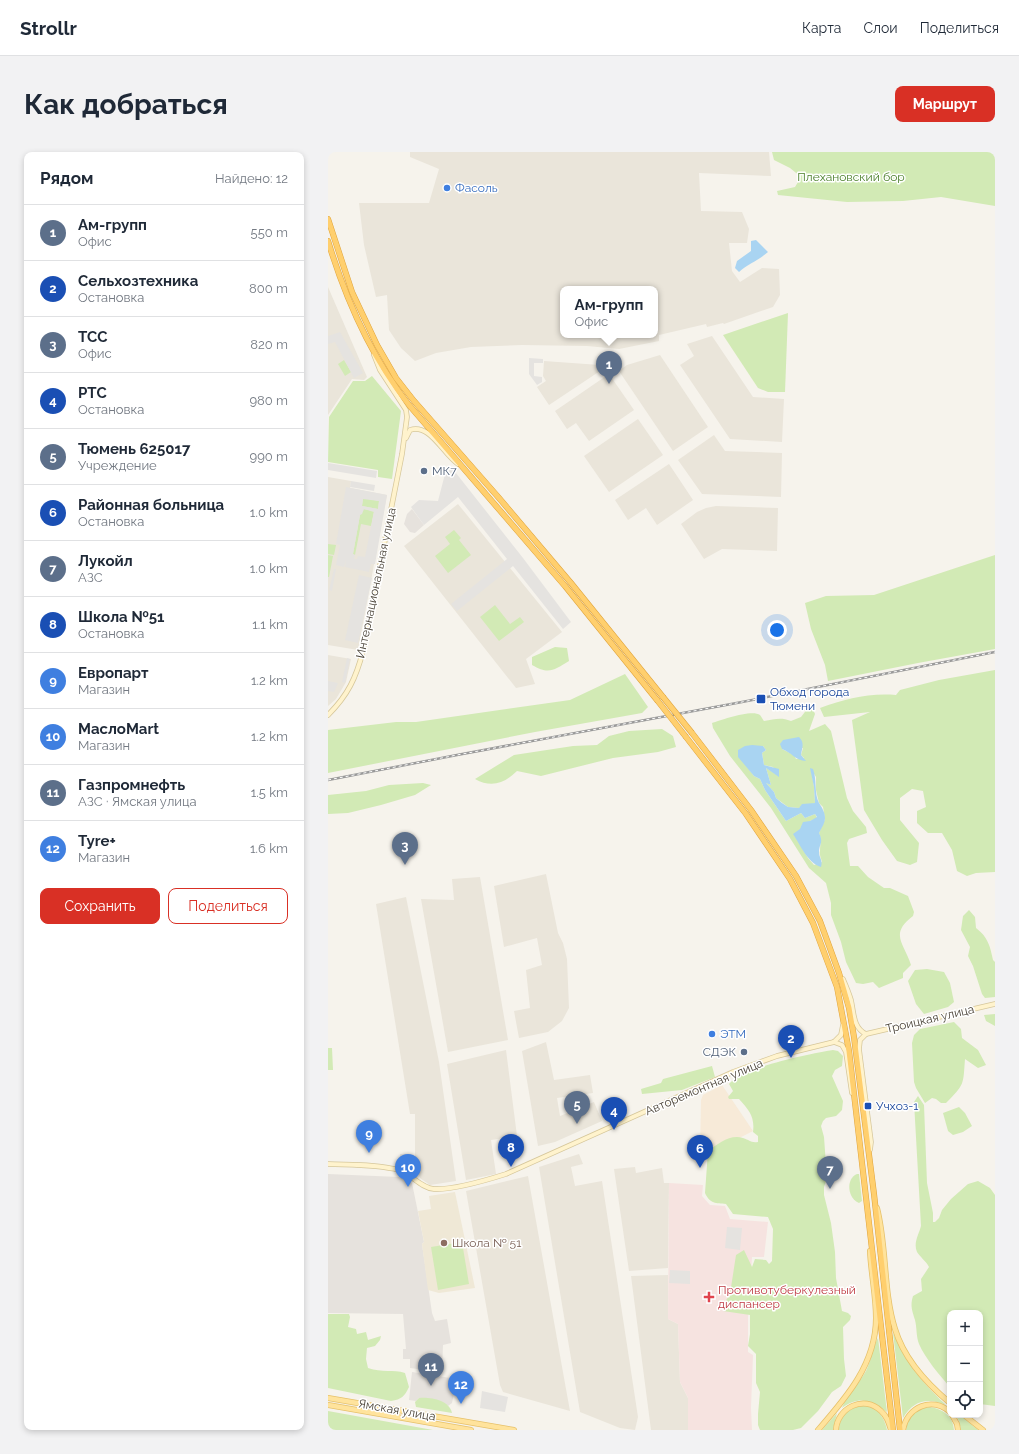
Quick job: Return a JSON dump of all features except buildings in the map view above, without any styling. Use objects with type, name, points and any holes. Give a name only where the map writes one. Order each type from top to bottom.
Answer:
[{"type":"highway","points":[[328,219],[352,292],[377,345],[396,378],[414,401],[502,501],[571,583],[692,734],[756,816],[796,876],[820,921],[839,973],[852,1023],[874,1194],[900,1430]]},
{"type":"highway","points":[[328,241],[346,294],[381,366],[399,393],[565,586],[686,737],[746,814],[790,879],[813,923],[837,987],[849,1051],[892,1430]]},
{"type":"main road","points":[[874,1194],[880,1218],[890,1310],[895,1329],[902,1346],[913,1365],[934,1389],[947,1400]]},
{"type":"main road","points":[[818,1430],[848,1394],[866,1366],[874,1338],[876,1319],[869,1223]]},
{"type":"main road","name":"Ямская улица","points":[[328,1398],[514,1430]]},
{"type":"main road","points":[[836,1430],[838,1420],[845,1410],[854,1405],[864,1403],[872,1405],[883,1412],[892,1430]]},
{"type":"main road","name":"Ямская улица","points":[[328,1405],[471,1430]]},
{"type":"main road","points":[[903,1430],[909,1415],[922,1405],[937,1405],[947,1410]]},
{"type":"main road","points":[[954,1418],[958,1430]]},
{"type":"main road","points":[[968,1418],[982,1430]]},
{"type":"street","name":"Интернациональная улица","points":[[328,714],[338,705],[349,690],[362,655],[404,442],[407,417],[406,410],[380,370],[372,349]]},
{"type":"street","points":[[404,442],[410,430],[423,430],[430,435],[454,461],[462,466]]},
{"type":"street","points":[[839,973],[851,1000],[856,1025],[861,1032],[866,1034],[860,1040],[859,1049],[871,1142],[870,1162]]},
{"type":"street","points":[[837,987],[843,1024],[841,1035],[834,1042],[842,1045],[846,1052],[850,1087],[855,1104]]},
{"type":"street","name":"Троицкая улица","points":[[866,1034],[995,1004]]},
{"type":"street","name":"Авторемонтная улица","points":[[328,1164],[366,1166],[395,1170],[404,1173],[432,1189],[449,1188],[485,1180],[506,1174],[740,1069],[777,1056],[834,1042]]},
{"type":"shaded area","points":[[410,152],[769,152],[771,176],[699,173],[701,211],[742,212],[749,229],[747,243],[729,243],[732,271],[740,282],[762,268],[779,269],[780,295],[773,307],[724,324],[707,327],[706,324],[659,335],[659,341],[619,349],[587,346],[522,345],[471,347],[436,353],[415,361],[401,348],[389,330],[387,295],[376,297],[364,245],[359,203],[429,203],[439,169],[410,157]]},
{"type":"shaded area","points":[[328,287],[367,377],[364,380],[352,379],[328,415]]},
{"type":"shaded area","points":[[340,332],[363,373],[354,378],[335,342],[328,344],[328,336]]},
{"type":"shaded area","points":[[712,336],[753,397],[784,399],[782,442],[730,439],[680,365],[694,356],[687,344]]},
{"type":"shaded area","points":[[660,355],[708,427],[673,451],[619,371],[627,365]]},
{"type":"shaded area","points":[[529,358],[543,359],[543,363],[534,363],[534,376],[542,377],[542,382],[537,385],[529,374]]},
{"type":"shaded area","points":[[544,361],[600,365],[603,369],[549,405],[537,387],[546,381],[543,376]]},
{"type":"shaded area","points":[[609,374],[634,410],[589,441],[576,423],[567,429],[555,411]]},
{"type":"shaded area","points":[[638,419],[663,455],[609,492],[584,456]]},
{"type":"shaded area","points":[[714,435],[725,451],[782,453],[781,497],[702,494],[678,460]]},
{"type":"shaded area","points":[[328,463],[377,471],[376,478],[328,470]]},
{"type":"shaded area","points":[[669,464],[693,500],[657,525],[646,508],[628,520],[615,500]]},
{"type":"shaded area","points":[[452,468],[571,622],[563,629],[513,566],[457,611],[451,604],[507,559],[458,497],[424,525],[411,507],[419,500],[438,501],[445,474]]},
{"type":"shaded area","points":[[328,477],[351,481],[350,488],[387,495],[358,650],[328,645]]},
{"type":"shaded area","points":[[351,481],[375,485],[374,491],[350,487]]},
{"type":"shaded area","points":[[346,487],[387,495],[375,564],[371,564],[369,572],[345,567],[346,560],[344,567],[336,565],[340,545],[336,544]],"holes":[[[363,499],[379,501],[378,509],[362,506]],[[364,509],[374,512],[365,557],[358,556],[357,559],[354,559],[355,555],[353,554],[360,515]]]},
{"type":"shaded area","points":[[458,504],[562,632],[526,659],[535,684],[516,688],[404,546]]},
{"type":"shaded area","points":[[716,506],[778,508],[777,551],[722,549],[704,559],[681,524],[697,512]]},
{"type":"shaded area","points":[[412,509],[424,525],[415,533],[410,532],[404,524],[407,514]]},
{"type":"shaded area","points":[[334,569],[336,569],[332,591],[329,590]]},
{"type":"shaded area","points":[[359,575],[372,578],[358,643],[345,640]]},
{"type":"shaded area","points":[[328,655],[351,659],[346,682],[336,699],[328,706]]},
{"type":"shaded area","points":[[347,658],[350,659],[345,683],[342,682]]},
{"type":"shaded area","points":[[328,681],[338,683],[334,692],[328,691]]},
{"type":"shaded area","points":[[546,874],[558,933],[563,943],[567,959],[569,1008],[562,1021],[548,1032],[519,1038],[514,1011],[530,1008],[526,970],[542,965],[537,938],[504,947],[494,886]]},
{"type":"shaded area","points":[[480,877],[508,1040],[448,1052],[421,899],[454,900],[452,879]]},
{"type":"shaded area","points":[[406,897],[439,1062],[456,1181],[430,1185],[420,1178],[418,1172],[415,1155],[415,1114],[410,1114],[376,904]]},
{"type":"shaded area","points":[[546,1042],[554,1080],[590,1075],[593,1093],[557,1098],[560,1116],[594,1102],[602,1121],[555,1142],[538,1146],[522,1051]]},
{"type":"shaded area","points":[[506,1050],[517,1136],[491,1140],[496,1174],[466,1180],[447,1064]]},
{"type":"shaded area","points":[[722,1085],[753,1131],[708,1154],[700,1154],[701,1100],[703,1095]]},
{"type":"shaded area","points":[[400,1154],[414,1155],[414,1170],[401,1166]]},
{"type":"shaded area","points":[[579,1154],[583,1164],[571,1167],[575,1186],[602,1181],[638,1417],[635,1430],[620,1428],[580,1412],[539,1167]]},
{"type":"shaded area","points":[[635,1167],[636,1173],[662,1168],[664,1183],[669,1183],[668,1268],[629,1271],[614,1169]]},
{"type":"shaded area","points":[[328,1174],[399,1177],[412,1183],[424,1242],[422,1244],[432,1313],[435,1321],[447,1319],[451,1343],[443,1345],[442,1370],[439,1372],[410,1368],[410,1359],[403,1359],[403,1349],[406,1349],[403,1314],[328,1313]]},
{"type":"shaded area","points":[[528,1176],[570,1411],[503,1392],[500,1385],[466,1191]]},
{"type":"shaded area","name":"Противотуберкулезный диспансер","points":[[669,1183],[703,1185],[702,1196],[710,1205],[725,1206],[730,1219],[768,1222],[764,1257],[752,1257],[748,1318],[748,1352],[753,1355],[751,1408],[752,1430],[688,1430],[688,1398],[680,1382],[678,1324],[668,1319]]},
{"type":"shaded area","name":"Школа № 51","points":[[455,1192],[475,1288],[439,1293],[428,1290],[422,1244],[424,1242],[418,1211],[431,1209],[429,1196]]},
{"type":"shaded area","points":[[727,1227],[742,1228],[740,1250],[725,1248]]},
{"type":"shaded area","points":[[670,1270],[690,1271],[690,1284],[669,1283]]},
{"type":"shaded area","points":[[668,1275],[668,1319],[678,1324],[680,1382],[688,1398],[688,1430],[651,1430],[631,1276]]},
{"type":"shaded area","points":[[412,1372],[457,1379],[452,1403],[448,1406],[444,1403],[419,1398],[416,1401],[409,1400]]},
{"type":"shaded area","points":[[482,1391],[508,1397],[505,1412],[480,1408]]},
{"type":"green space","name":"Плехановский бор","points":[[772,152],[995,152],[995,206],[941,197],[903,201],[847,202],[778,195],[777,191],[795,187],[801,177],[790,168],[774,160]]},
{"type":"green space","points":[[788,313],[785,392],[768,392],[758,388],[723,335]]},
{"type":"green space","points":[[344,360],[351,372],[345,376],[338,364]]},
{"type":"green space","points":[[372,376],[401,411],[392,479],[378,477],[378,470],[328,462],[329,417],[353,381],[365,381]]},
{"type":"green space","points":[[363,498],[379,501],[378,509],[362,506]]},
{"type":"green space","points":[[363,509],[374,511],[371,526],[361,524],[355,555],[353,554],[360,515]]},
{"type":"green space","points":[[454,530],[461,538],[459,540],[471,555],[448,573],[435,556],[450,544],[445,537]]},
{"type":"green space","points":[[328,544],[336,545],[334,555],[328,554]]},
{"type":"green space","points":[[328,555],[333,556],[329,577],[328,577]]},
{"type":"green space","points":[[995,555],[995,649],[828,681],[825,665],[811,629],[805,603],[826,596],[874,595]]},
{"type":"green space","points":[[495,605],[510,624],[520,617],[524,622],[499,641],[480,617]]},
{"type":"green space","points":[[555,647],[567,648],[569,661],[555,669],[547,671],[532,665],[532,657]]},
{"type":"green space","points":[[995,670],[995,872],[976,873],[967,876],[957,871],[952,850],[942,833],[928,833],[917,823],[917,811],[926,807],[923,791],[912,789],[900,798],[900,820],[919,843],[917,862],[910,865],[897,861],[864,810],[852,720],[870,712],[824,717],[820,708],[857,697],[896,695],[900,690],[939,680]]},
{"type":"green space","points":[[625,674],[648,707],[642,713],[535,732],[328,773],[328,730],[396,722],[416,722],[570,700]]},
{"type":"green space","points":[[812,707],[815,714],[809,731],[825,724],[831,731],[847,798],[853,811],[866,827],[867,833],[849,839],[847,843],[850,866],[858,866],[868,877],[884,888],[890,888],[908,896],[914,912],[913,916],[902,928],[900,934],[902,945],[911,965],[903,973],[903,978],[879,988],[873,982],[863,984],[856,983],[846,962],[841,942],[831,915],[831,903],[826,883],[809,868],[771,808],[730,756],[713,728],[712,723],[750,713],[760,715],[764,721],[781,719],[791,721],[801,717],[808,708]],"holes":[[[763,746],[766,750],[762,753],[764,765],[773,767],[779,776],[766,768],[771,785],[765,782],[774,792],[776,798],[788,807],[799,808],[815,803],[811,769],[816,777],[816,790],[819,803],[823,807],[825,819],[819,833],[821,840],[820,853],[822,862],[814,865],[802,848],[810,821],[817,818],[815,814],[805,818],[801,813],[786,821],[765,790],[760,779],[754,776],[748,768]],[[803,748],[801,755],[804,758],[796,759],[794,755],[782,749]]]},
{"type":"green space","points":[[662,729],[673,736],[676,747],[658,752],[613,758],[541,776],[517,771],[502,782],[492,784],[475,779],[514,755],[573,746],[597,745],[609,736],[629,731]]},
{"type":"green space","points":[[423,783],[431,785],[415,795],[348,813],[328,814],[328,795],[366,791],[389,785]]},
{"type":"green space","points":[[969,910],[975,917],[976,928],[988,942],[993,960],[995,962],[995,997],[985,998],[982,994],[973,966],[968,956],[970,947],[961,930],[963,916]]},
{"type":"green space","points":[[927,969],[944,972],[950,983],[954,1002],[948,1007],[924,1014],[916,1004],[908,981],[915,970]]},
{"type":"green space","points":[[995,1014],[995,1026],[986,1021],[984,1015]]},
{"type":"green space","points":[[954,1022],[961,1029],[962,1038],[978,1050],[986,1065],[978,1068],[965,1059],[962,1084],[957,1092],[946,1103],[941,1103],[932,1098],[925,1103],[914,1082],[912,1043],[914,1035],[920,1029]]},
{"type":"green space","points":[[328,1048],[332,1048],[333,1070],[328,1070]]},
{"type":"green space","points":[[833,1050],[838,1051],[843,1056],[842,1066],[835,1070],[832,1076],[843,1101],[842,1110],[836,1116],[826,1118],[821,1126],[824,1137],[827,1178],[824,1187],[824,1195],[831,1223],[835,1252],[836,1278],[842,1311],[851,1316],[850,1320],[843,1327],[846,1376],[841,1386],[832,1392],[818,1411],[801,1428],[793,1430],[760,1430],[758,1425],[758,1414],[760,1392],[756,1383],[756,1354],[748,1346],[750,1334],[750,1315],[723,1311],[725,1302],[730,1294],[736,1255],[744,1250],[752,1267],[755,1259],[766,1260],[769,1264],[772,1261],[773,1229],[768,1217],[733,1214],[726,1204],[711,1201],[707,1197],[705,1193],[708,1151],[724,1140],[733,1137],[758,1142],[758,1136],[753,1132],[753,1122],[748,1110],[739,1099],[729,1099],[728,1097],[733,1091],[729,1084],[748,1072],[762,1067],[794,1058]]},
{"type":"green space","points":[[712,1066],[715,1077],[682,1090],[642,1094],[641,1089],[661,1083],[663,1079]]},
{"type":"green space","points":[[918,1096],[924,1105],[927,1183],[933,1213],[933,1222],[939,1218],[942,1210],[951,1199],[968,1184],[978,1181],[990,1188],[995,1195],[995,1406],[983,1404],[983,1310],[947,1310],[947,1384],[929,1361],[918,1341],[916,1323],[912,1308],[913,1296],[922,1291],[921,1279],[929,1267],[916,1249],[921,1226],[914,1102]]},
{"type":"green space","points":[[959,1107],[965,1113],[972,1126],[963,1132],[953,1135],[948,1131],[943,1113]]},
{"type":"green space","points":[[859,1174],[862,1201],[859,1203],[852,1197],[849,1189],[851,1180]]},
{"type":"green space","points":[[462,1242],[469,1284],[438,1290],[431,1247]]},
{"type":"green space","points":[[328,1314],[349,1314],[350,1317],[348,1327],[356,1329],[357,1334],[366,1332],[368,1340],[381,1336],[380,1340],[375,1346],[367,1348],[366,1359],[368,1368],[405,1373],[409,1387],[402,1397],[391,1401],[328,1388]]},
{"type":"green space","points":[[893,1333],[914,1371],[946,1405],[933,1401],[921,1402],[911,1408],[903,1418]]},
{"type":"green space","points":[[878,1338],[887,1412],[870,1402],[865,1401],[854,1402],[842,1408],[846,1399],[866,1371]]},
{"type":"green space","points":[[419,1398],[439,1400],[447,1405],[452,1413],[416,1407],[415,1402]]},
{"type":"green space","points":[[859,1406],[873,1408],[880,1414],[887,1430],[839,1430],[841,1420],[846,1413]]},
{"type":"green space","points":[[930,1407],[943,1411],[947,1415],[947,1418],[950,1418],[952,1421],[954,1430],[906,1430],[911,1417],[917,1411]]},
{"type":"green space","points":[[328,1411],[433,1430],[328,1430]]},
{"type":"green space","points":[[837,1413],[833,1430],[822,1430]]},
{"type":"green space","points":[[958,1418],[964,1418],[978,1430],[961,1430]]},
{"type":"water","points":[[756,240],[768,252],[739,272],[735,268],[737,261],[751,251],[751,241]]},
{"type":"water","points":[[799,737],[803,743],[801,755],[806,761],[799,760],[782,749],[780,744],[783,740]]},
{"type":"water","points":[[745,746],[763,746],[766,750],[762,753],[764,765],[779,769],[779,777],[766,768],[771,785],[766,783],[774,792],[776,798],[788,807],[799,808],[802,804],[815,803],[814,787],[810,768],[813,769],[817,799],[825,816],[819,833],[821,839],[819,852],[822,863],[821,867],[816,865],[808,858],[793,834],[800,829],[803,822],[810,821],[817,817],[815,814],[805,818],[801,813],[786,821],[765,790],[760,779],[754,776],[738,757],[738,750]]},
{"type":"railway","points":[[328,780],[742,702],[995,652]]},
{"type":"place","name":"Фасоль","points":[[447,188]]},
{"type":"place","name":"Ам-групп","points":[[609,384]]},
{"type":"place","name":"МК7","points":[[424,471]]},
{"type":"place","name":"Обход города Тюмени","points":[[761,699]]},
{"type":"place","name":"ТСС","points":[[405,865]]},
{"type":"place","name":"ЭТМ","points":[[712,1034]]},
{"type":"place","name":"СДЭК","points":[[744,1052]]},
{"type":"place","name":"Сельхозтехника","points":[[791,1058]]},
{"type":"place","name":"Учхоз-1","points":[[868,1106]]},
{"type":"place","name":"Тюмень 625017","points":[[577,1124]]},
{"type":"place","name":"РТС","points":[[614,1130]]},
{"type":"place","name":"Европарт","points":[[369,1153]]},
{"type":"place","name":"Школа №51","points":[[511,1167]]},
{"type":"place","name":"Районная больница","points":[[700,1168]]},
{"type":"place","name":"МаслоMart","points":[[408,1187]]},
{"type":"place","name":"Лукойл","points":[[830,1189]]},
{"type":"place","name":"Школа № 51","points":[[444,1243]]},
{"type":"place","name":"Противотуберкулезный диспансер","points":[[709,1297]]},
{"type":"place","name":"Газпромнефть","points":[[431,1386]]},
{"type":"place","name":"Tyre+","points":[[461,1404]]}]
